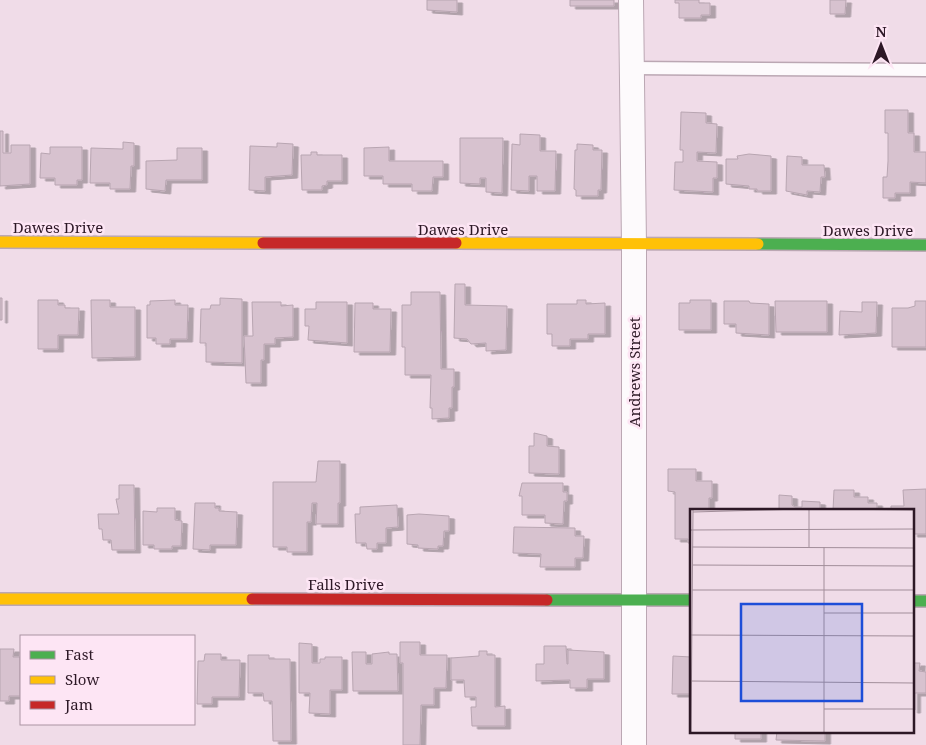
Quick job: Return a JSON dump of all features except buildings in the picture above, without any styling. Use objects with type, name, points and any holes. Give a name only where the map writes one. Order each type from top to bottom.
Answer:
[{"type":"street","name":"Andrews Street","points":[[630,0],[634,245],[634,745]]},
{"type":"street","name":"Dawes Drive","points":[[0,242],[926,245]]},
{"type":"street","name":"Falls Drive","points":[[0,599],[690,600]]},
{"type":"lane","points":[[631,68],[926,70]]},
{"type":"traffic: fast","points":[[758,244],[926,245]]},
{"type":"traffic: fast","points":[[547,600],[690,600]]},
{"type":"traffic: fast","points":[[914,601],[926,601]]},
{"type":"traffic: slow","points":[[0,242],[263,243]]},
{"type":"traffic: slow","points":[[456,243],[758,244]]},
{"type":"traffic: slow","points":[[0,599],[252,599]]},
{"type":"traffic: jam","points":[[263,243],[456,243]]},
{"type":"traffic: jam","points":[[252,599],[547,600]]}]
